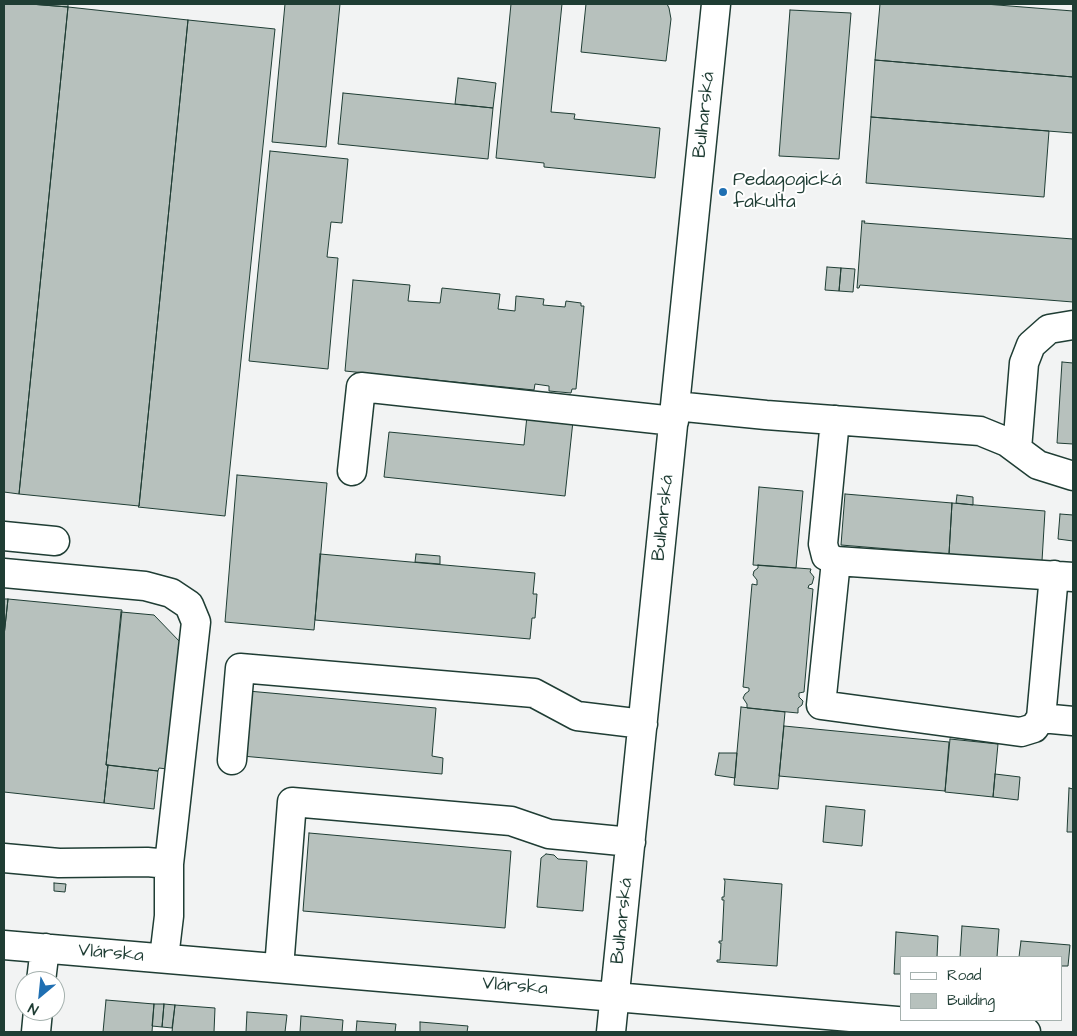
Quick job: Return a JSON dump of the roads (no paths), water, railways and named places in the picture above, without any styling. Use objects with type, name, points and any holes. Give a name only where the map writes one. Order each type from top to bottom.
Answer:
[{"type":"street","name":"Bulharská","points":[[612,1032],[716,4]]},
{"type":"street","points":[[1017,449],[1024,363],[1031,344],[1049,329],[1073,325]]},
{"type":"street","points":[[352,471],[362,387],[674,413],[835,420],[980,432],[1007,442],[1038,465],[1073,476]]},
{"type":"street","points":[[835,420],[824,544],[826,556],[836,561],[1064,576],[1042,718],[1034,728],[1021,732],[821,705],[836,561]]},
{"type":"street","points":[[4,536],[55,541]]},
{"type":"street","points":[[4,573],[145,586],[171,593],[189,606],[196,622],[169,864],[169,916],[164,958]]},
{"type":"street","points":[[232,760],[240,668],[534,693],[577,716],[643,724]]},
{"type":"street","points":[[1042,718],[1073,721]]},
{"type":"street","points":[[279,968],[292,802],[511,821],[549,834],[631,842]]},
{"type":"street","points":[[4,858],[59,863],[102,861],[169,864]]},
{"type":"street","name":"Vlárska","points":[[4,945],[900,1021]]},
{"type":"street","points":[[42,971],[45,948]]},
{"type":"street","name":"Vlárska","points":[[900,1021],[1026,1032]]},
{"type":"place","name":"Pedagogická fakulta","points":[[723,192]]}]
